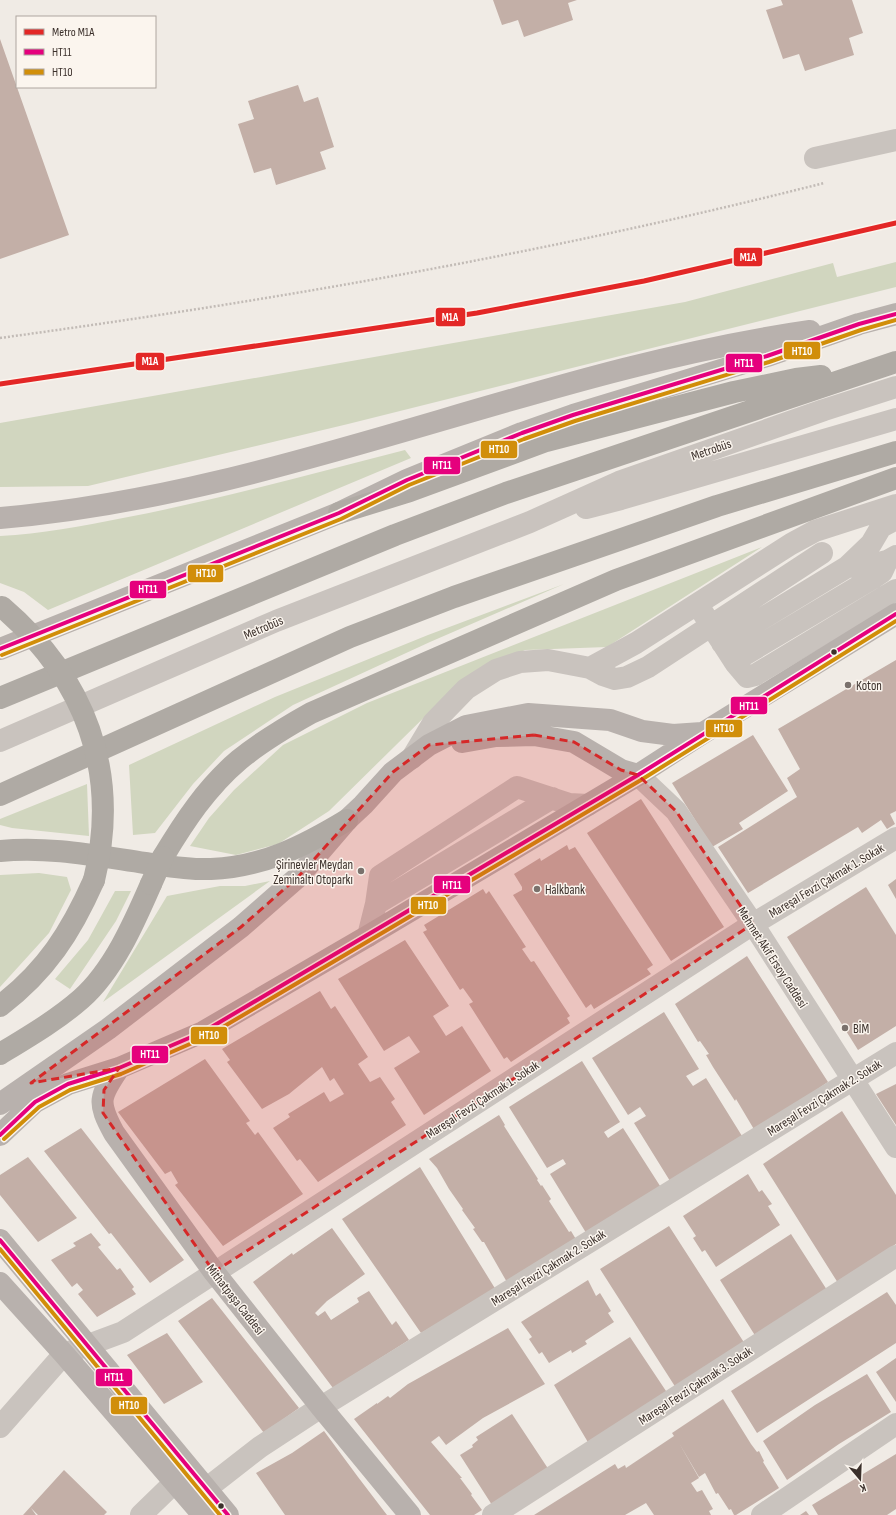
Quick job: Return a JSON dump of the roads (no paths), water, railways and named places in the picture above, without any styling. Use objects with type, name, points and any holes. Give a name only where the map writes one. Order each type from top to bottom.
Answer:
[{"type":"highway","points":[[0,698],[395,535],[506,493],[896,362]]},
{"type":"highway","points":[[339,513],[410,491],[546,441],[691,403],[796,379],[870,370]]},
{"type":"highway","points":[[0,795],[343,640],[454,597],[717,506],[896,452]]},
{"type":"highway","points":[[0,1054],[34,1034],[82,998],[111,964],[137,918],[163,857],[194,809],[213,786],[239,760],[273,735],[311,713],[616,580],[896,478]]},
{"type":"highway","points":[[0,1006],[38,973],[60,946],[80,913],[94,880],[102,840],[103,810],[98,762],[90,732],[72,688],[53,660],[21,623],[1,606]]},
{"type":"highway","points":[[0,851],[70,852],[177,868],[211,869],[247,865],[278,856],[309,843],[347,820]]},
{"type":"main road","points":[[0,649],[339,513],[407,480],[522,433],[574,415],[767,356],[859,324],[896,314]]},
{"type":"main road","points":[[0,518],[51,514],[147,498],[242,476],[556,387],[664,360],[764,338],[859,324]]},
{"type":"main road","points":[[0,1135],[35,1102],[68,1084],[119,1068],[203,1032],[368,936],[638,775],[703,733],[896,614]]},
{"type":"main road","points":[[0,1104],[169,984],[241,927],[298,877],[347,820],[363,806],[393,772],[429,745],[466,726],[528,714],[610,720],[642,731],[673,735],[703,733]]},
{"type":"main road","points":[[429,745],[496,736],[534,735],[574,742],[621,770],[638,775]]},
{"type":"main road","points":[[31,1083],[119,1068]]},
{"type":"main road","name":"Mithatpaşa Caddesi","points":[[119,1068],[104,1090],[103,1113],[114,1134],[214,1272],[321,1407],[410,1515]]},
{"type":"main road","points":[[0,1240],[88,1344],[228,1515]]},
{"type":"main road","points":[[0,1283],[64,1354],[203,1515]]},
{"type":"street","points":[[815,158],[896,140]]},
{"type":"street","name":"Metrobüs","points":[[0,740],[276,621],[530,522],[619,482],[824,410],[896,387]]},
{"type":"street","name":"Metrobüs","points":[[530,522],[621,499],[896,419]]},
{"type":"street","points":[[590,668],[636,644],[791,544],[810,534],[896,504]]},
{"type":"street","points":[[723,643],[842,570],[871,544],[881,527],[896,518]]},
{"type":"street","points":[[810,534],[822,553],[842,570]]},
{"type":"street","points":[[723,643],[822,553]]},
{"type":"street","points":[[842,570],[891,559]]},
{"type":"street","points":[[412,758],[433,723],[466,689],[496,670],[520,662],[548,660],[590,668],[615,679],[627,677],[648,666],[723,643],[873,578],[882,572],[891,559]]},
{"type":"street","points":[[697,604],[747,677],[755,675],[896,590]]},
{"type":"street","name":"Mehmet Akif Ersoy Caddesi","points":[[638,775],[676,811],[753,924],[896,1147]]},
{"type":"street","points":[[368,936],[376,904],[380,876],[517,787],[578,806],[588,805]]},
{"type":"street","name":"Mareşal Fevzi Çakmak 1. Sokak","points":[[64,1354],[123,1332],[753,924],[896,838]]},
{"type":"street","name":"Mareşal Fevzi Çakmak 2. Sokak","points":[[206,1489],[260,1447],[321,1407],[896,1054]]},
{"type":"street","name":"Mareşal Fevzi Çakmak 3. Sokak","points":[[493,1515],[896,1256]]},
{"type":"street","points":[[0,1427],[64,1354]]},
{"type":"street","points":[[762,1515],[896,1424]]},
{"type":"street","points":[[141,1515],[175,1482]]},
{"type":"metro line","name":"M1A","points":[[0,384],[477,313],[644,281],[896,223]]},
{"type":"place","name":"Koton","points":[[848,685]]},
{"type":"place","name":"Şirinevler Meydan Zeminaltı Otoparkı","points":[[361,871]]},
{"type":"place","name":"Halkbank","points":[[537,889]]},
{"type":"place","name":"BİM","points":[[845,1028]]}]
